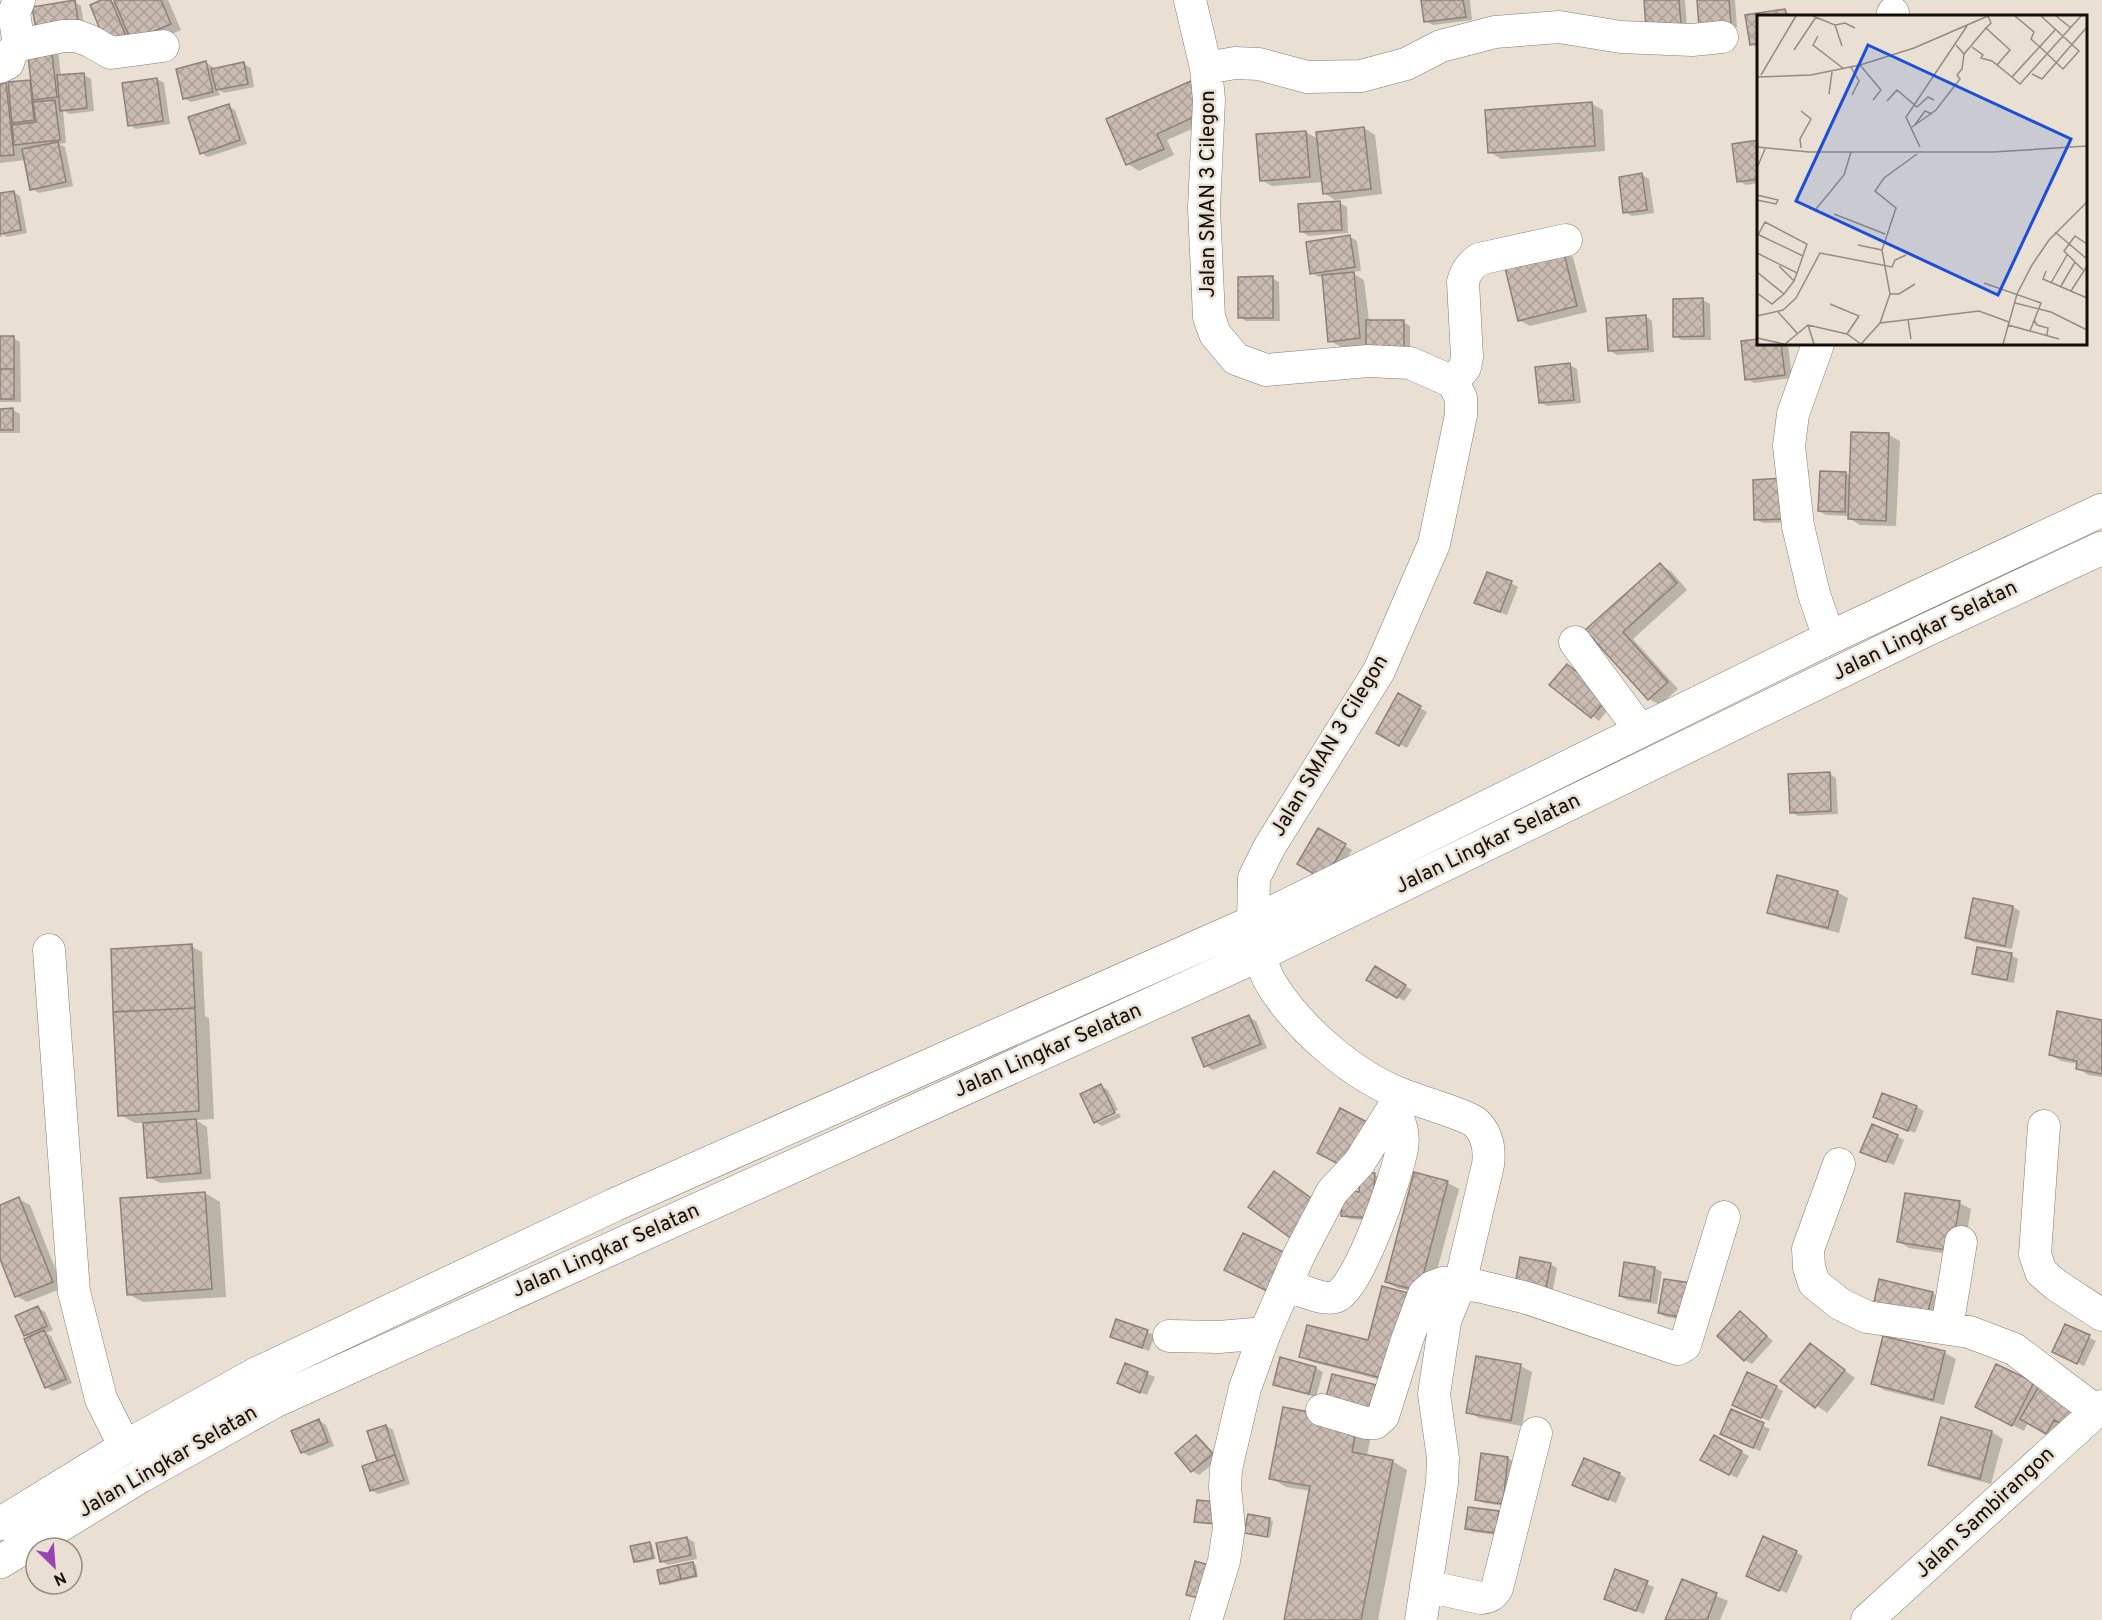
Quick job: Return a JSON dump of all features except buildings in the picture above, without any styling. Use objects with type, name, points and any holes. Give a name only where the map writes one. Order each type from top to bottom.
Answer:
[{"type":"highway","name":"Jalan Lingkar Selatan","points":[[0,1524],[125,1448],[256,1374],[614,1205],[1252,922],[1829,638],[2102,510]]},
{"type":"highway","name":"Jalan Lingkar Selatan","points":[[0,1562],[141,1476],[273,1402],[1259,955],[1924,631],[2102,548]]},
{"type":"highway","points":[[1252,922],[1259,955]]},
{"type":"street","points":[[9,56],[14,13],[19,0]]},
{"type":"street","name":"Jalan SMAN 3 Cilegon","points":[[1190,0],[1206,68],[1209,100],[1204,208],[1209,317],[1215,334],[1236,359],[1266,370],[1368,361],[1410,363],[1453,382],[1461,398],[1461,415],[1434,544],[1379,671],[1270,846],[1254,878],[1252,922]]},
{"type":"street","points":[[1206,68],[1235,63],[1259,64],[1307,77],[1361,76],[1406,64],[1441,46],[1495,32],[1559,27],[1622,37],[1692,40],[1722,37]]},
{"type":"street","points":[[9,56],[38,40],[77,36],[111,53],[163,46]]},
{"type":"street","points":[[1453,382],[1465,367],[1467,357],[1463,282],[1466,272],[1479,259],[1566,240]]},
{"type":"street","points":[[1818,345],[1793,414],[1790,446],[1798,526],[1814,594],[1829,638]]},
{"type":"street","points":[[1575,642],[1641,731]]},
{"type":"street","points":[[49,950],[74,1292],[101,1399],[125,1448]]},
{"type":"street","points":[[1259,955],[1270,983],[1307,1028],[1354,1070],[1397,1101],[1475,1122],[1487,1142],[1488,1166],[1460,1284],[1445,1321],[1434,1394],[1443,1458],[1442,1483],[1421,1620]]},
{"type":"street","points":[[1206,1620],[1224,1561],[1229,1528],[1225,1487],[1226,1469],[1245,1388],[1265,1333],[1299,1255],[1332,1192],[1359,1163],[1397,1101]]},
{"type":"street","points":[[1286,1285],[1328,1298],[1344,1293],[1353,1280],[1396,1176],[1403,1146],[1403,1130],[1397,1101]]},
{"type":"street","points":[[2044,1126],[2035,1254],[2041,1272],[2056,1285],[2102,1315]]},
{"type":"street","points":[[1839,1164],[1808,1249],[1809,1267],[1814,1283],[1840,1304],[1866,1317],[1970,1332],[2014,1349],[2099,1408]]},
{"type":"street","points":[[1322,1410],[1366,1423],[1375,1423],[1383,1416],[1424,1294],[1432,1287],[1443,1283],[1488,1288],[1548,1304],[1678,1349],[1686,1345],[1724,1217]]},
{"type":"street","points":[[1947,1328],[1961,1242]]},
{"type":"street","points":[[1169,1336],[1219,1337],[1265,1333]]},
{"type":"street","name":"Jalan Sambirangon","points":[[1867,1620],[2099,1408]]},
{"type":"street","points":[[1426,1586],[1481,1598],[1489,1598],[1494,1593],[1536,1433]]}]
